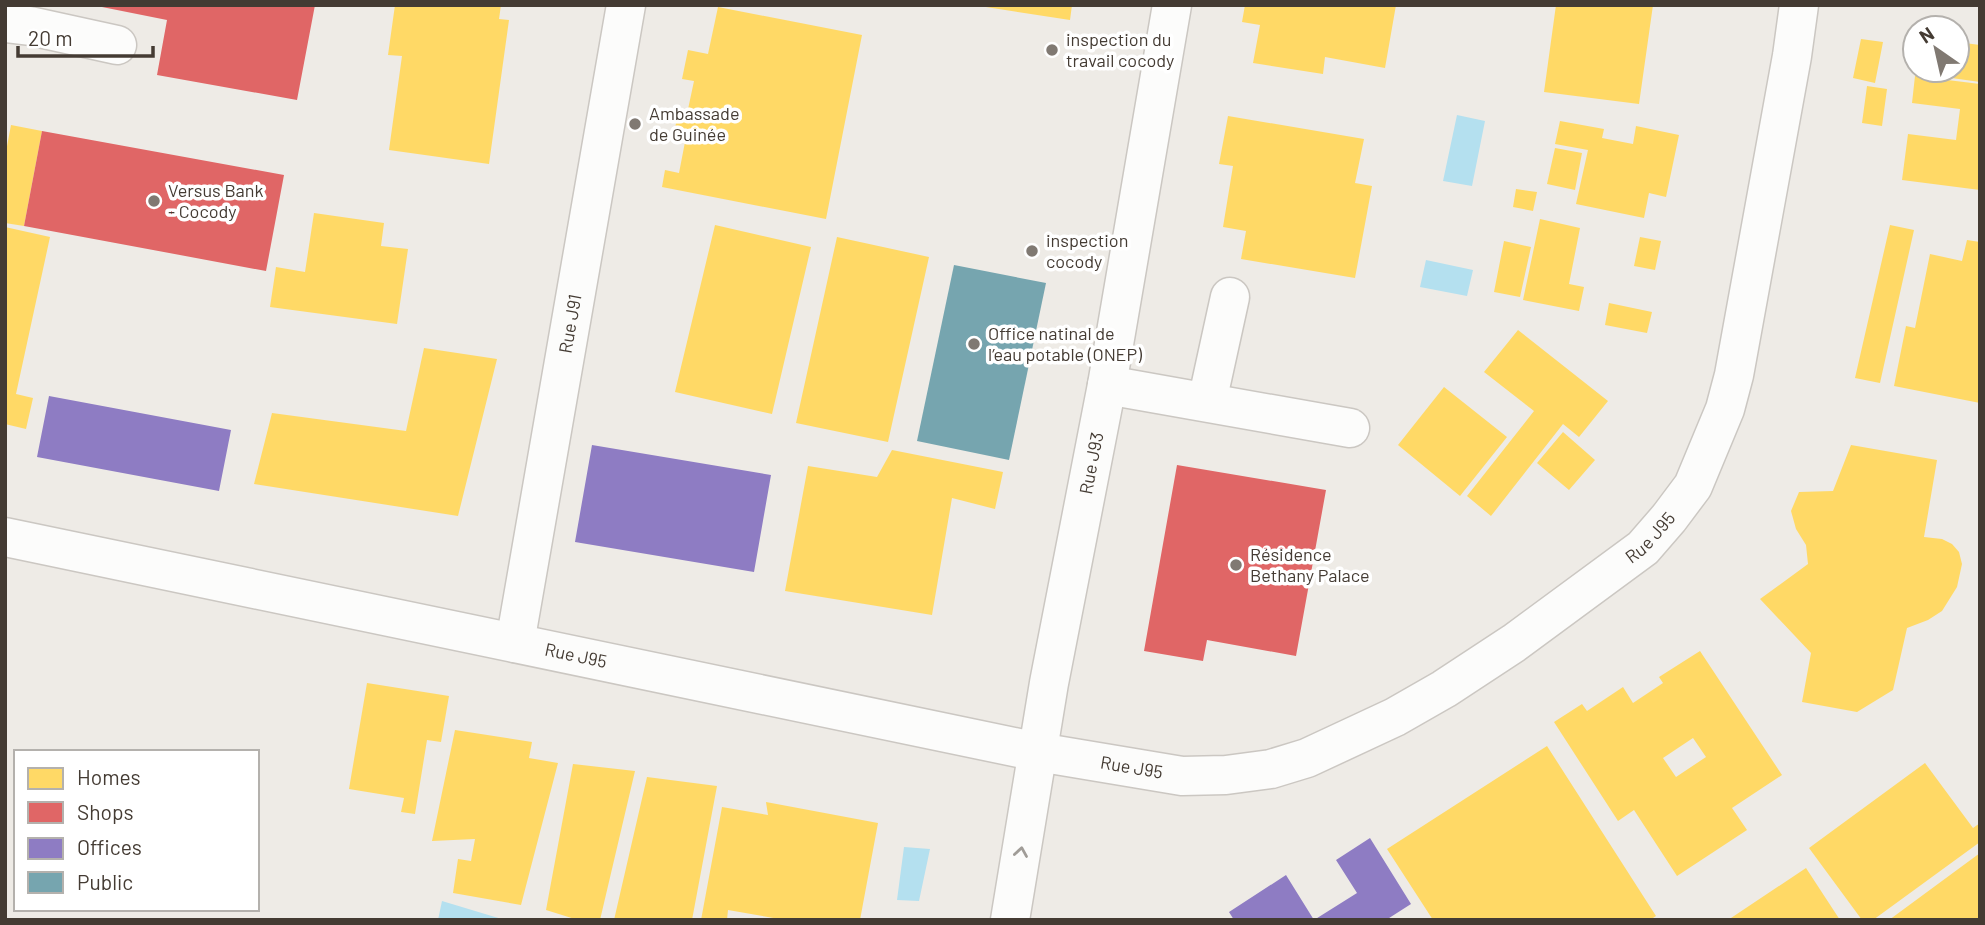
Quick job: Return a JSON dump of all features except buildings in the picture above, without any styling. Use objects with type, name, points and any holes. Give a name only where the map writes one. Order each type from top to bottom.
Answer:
[{"type":"street","name":"Rue J91","points":[[515,643],[626,5]]},
{"type":"street","name":"Rue J93","points":[[1010,920],[1038,752],[1107,385],[1172,5]]},
{"type":"street","name":"Rue J95","points":[[5,537],[1038,752],[1182,776],[1226,775],[1271,769],[1307,758],[1382,723],[1444,689],[1514,643],[1643,548],[1670,518],[1693,486],[1726,409],[1793,56],[1799,5]]},
{"type":"street","points":[[5,23],[117,45]]},
{"type":"street","points":[[1207,402],[1230,296]]},
{"type":"street","points":[[1107,385],[1350,428]]},
{"type":"water","points":[[1457,115],[1485,121],[1472,186],[1443,181]]},
{"type":"water","points":[[1426,260],[1473,270],[1467,296],[1420,287]]},
{"type":"water","points":[[904,847],[930,849],[919,901],[897,900]]},
{"type":"water","points":[[442,901],[505,920],[438,920]]},
{"type":"place","name":"inspection du travail cocody","points":[[1052,50]]},
{"type":"place","name":"Ambassade de Guinée","points":[[635,124]]},
{"type":"place","name":"Versus Bank - Cocody","points":[[154,201]]},
{"type":"place","name":"inspection cocody","points":[[1032,251]]},
{"type":"place","name":"Office natinal de l’eau potable (ONEP)","points":[[974,344]]},
{"type":"place","name":"Résidence Bethany Palace","points":[[1236,565]]}]
